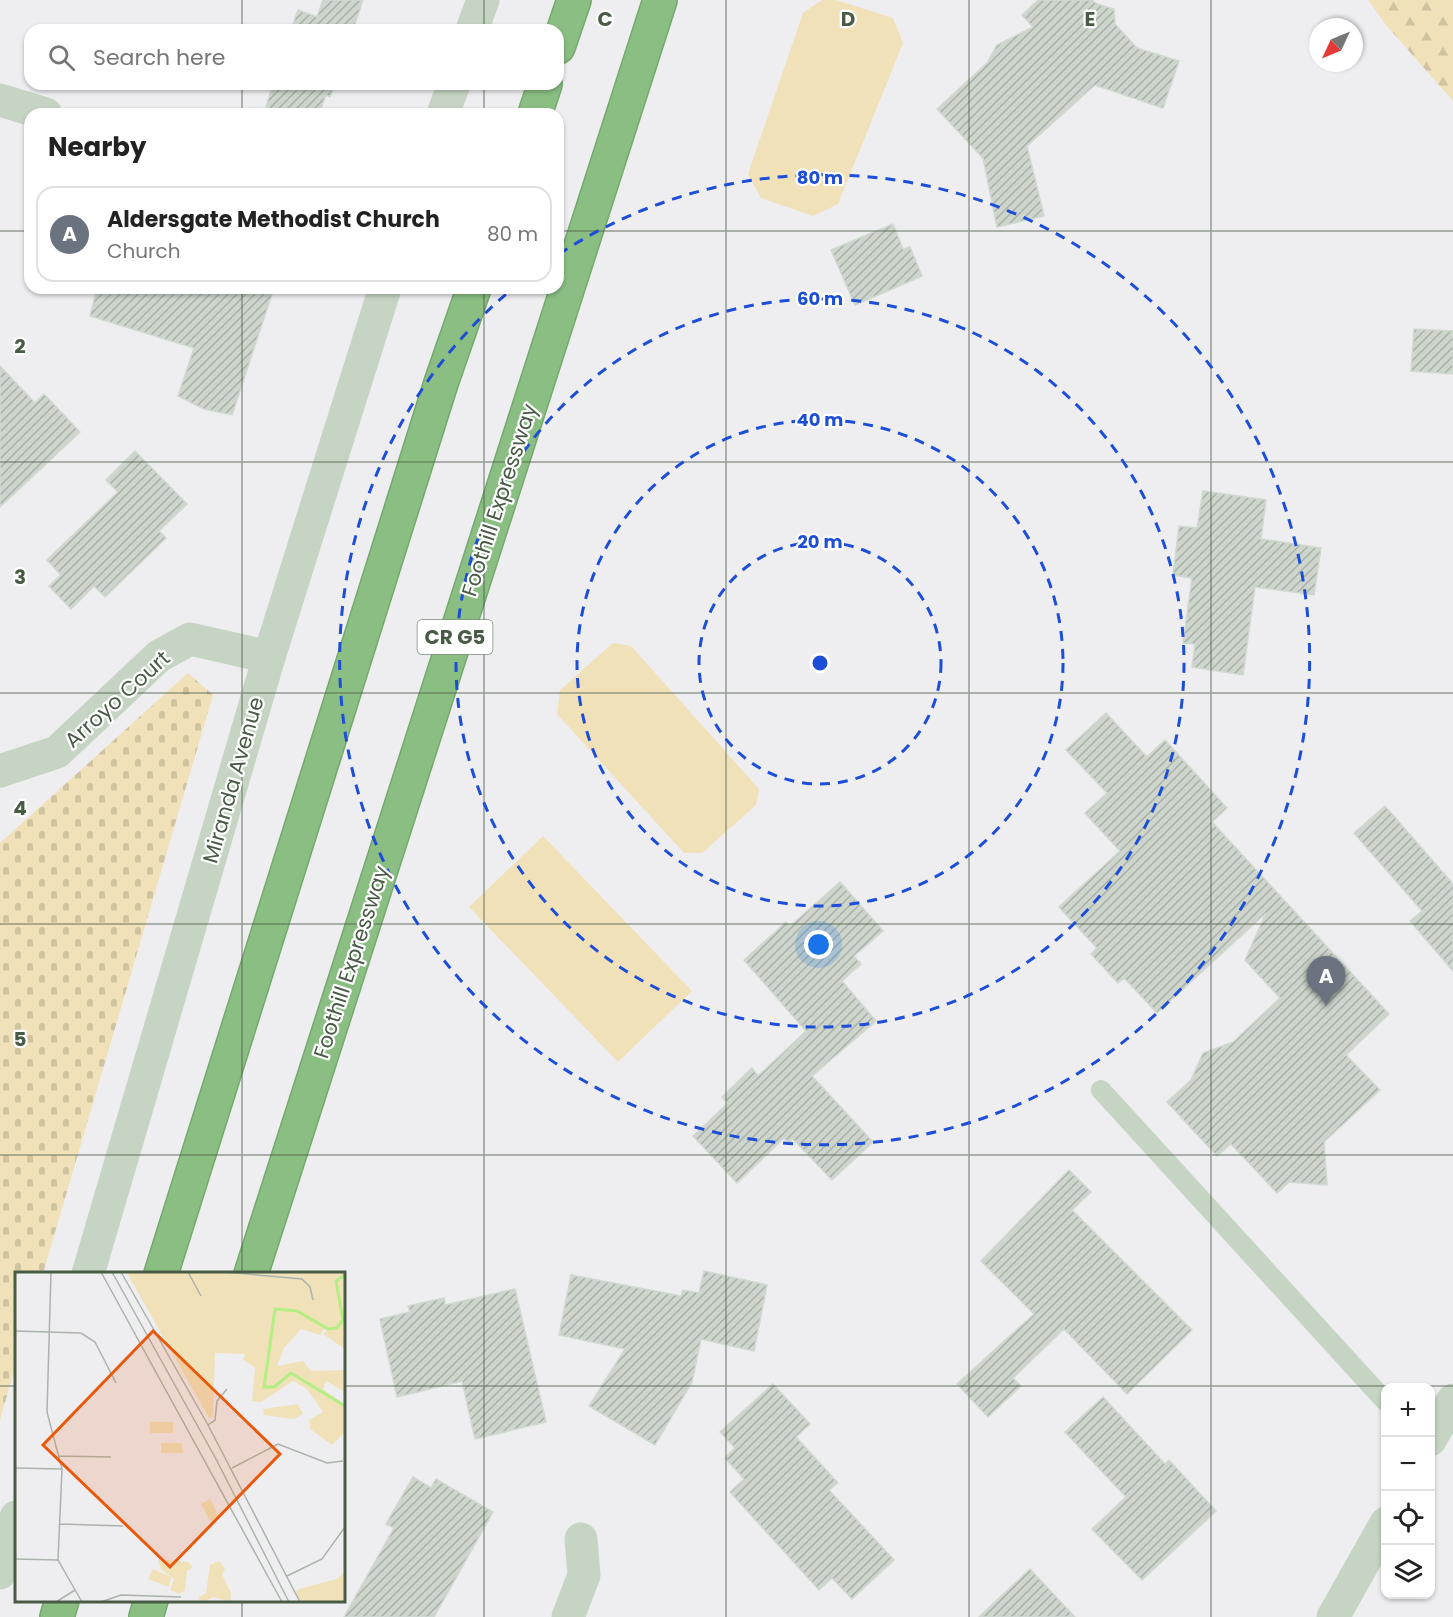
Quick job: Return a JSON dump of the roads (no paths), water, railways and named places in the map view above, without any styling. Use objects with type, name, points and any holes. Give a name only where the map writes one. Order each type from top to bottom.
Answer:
[{"type":"highway","points":[[564,29],[574,0]]},
{"type":"highway","name":"Foothill Expressway","points":[[252,1272],[660,0]]},
{"type":"highway","points":[[537,108],[543,90]]},
{"type":"highway","points":[[162,1272],[441,383],[472,294]]},
{"type":"highway","points":[[57,1617],[61,1602]]},
{"type":"highway","points":[[146,1617],[150,1602]]},
{"type":"street","points":[[474,24],[483,0]]},
{"type":"street","points":[[445,108],[452,90]]},
{"type":"street","points":[[0,100],[26,108]]},
{"type":"street","name":"Miranda Avenue","points":[[89,1272],[269,657],[383,294]]},
{"type":"street","name":"Arroyo Court","points":[[0,771],[57,752],[159,656],[190,639],[269,657]]},
{"type":"street","points":[[1433,1437],[1453,1400]]},
{"type":"street","points":[[0,1573],[15,1520]]},
{"type":"street","points":[[1333,1617],[1381,1532]]},
{"type":"street","points":[[568,1617],[584,1575],[581,1539]]},
{"type":"lane","points":[[1101,1090],[1381,1397]]},
{"type":"place","name":"Aldersgate Methodist Church","points":[[1326,1006]]}]
